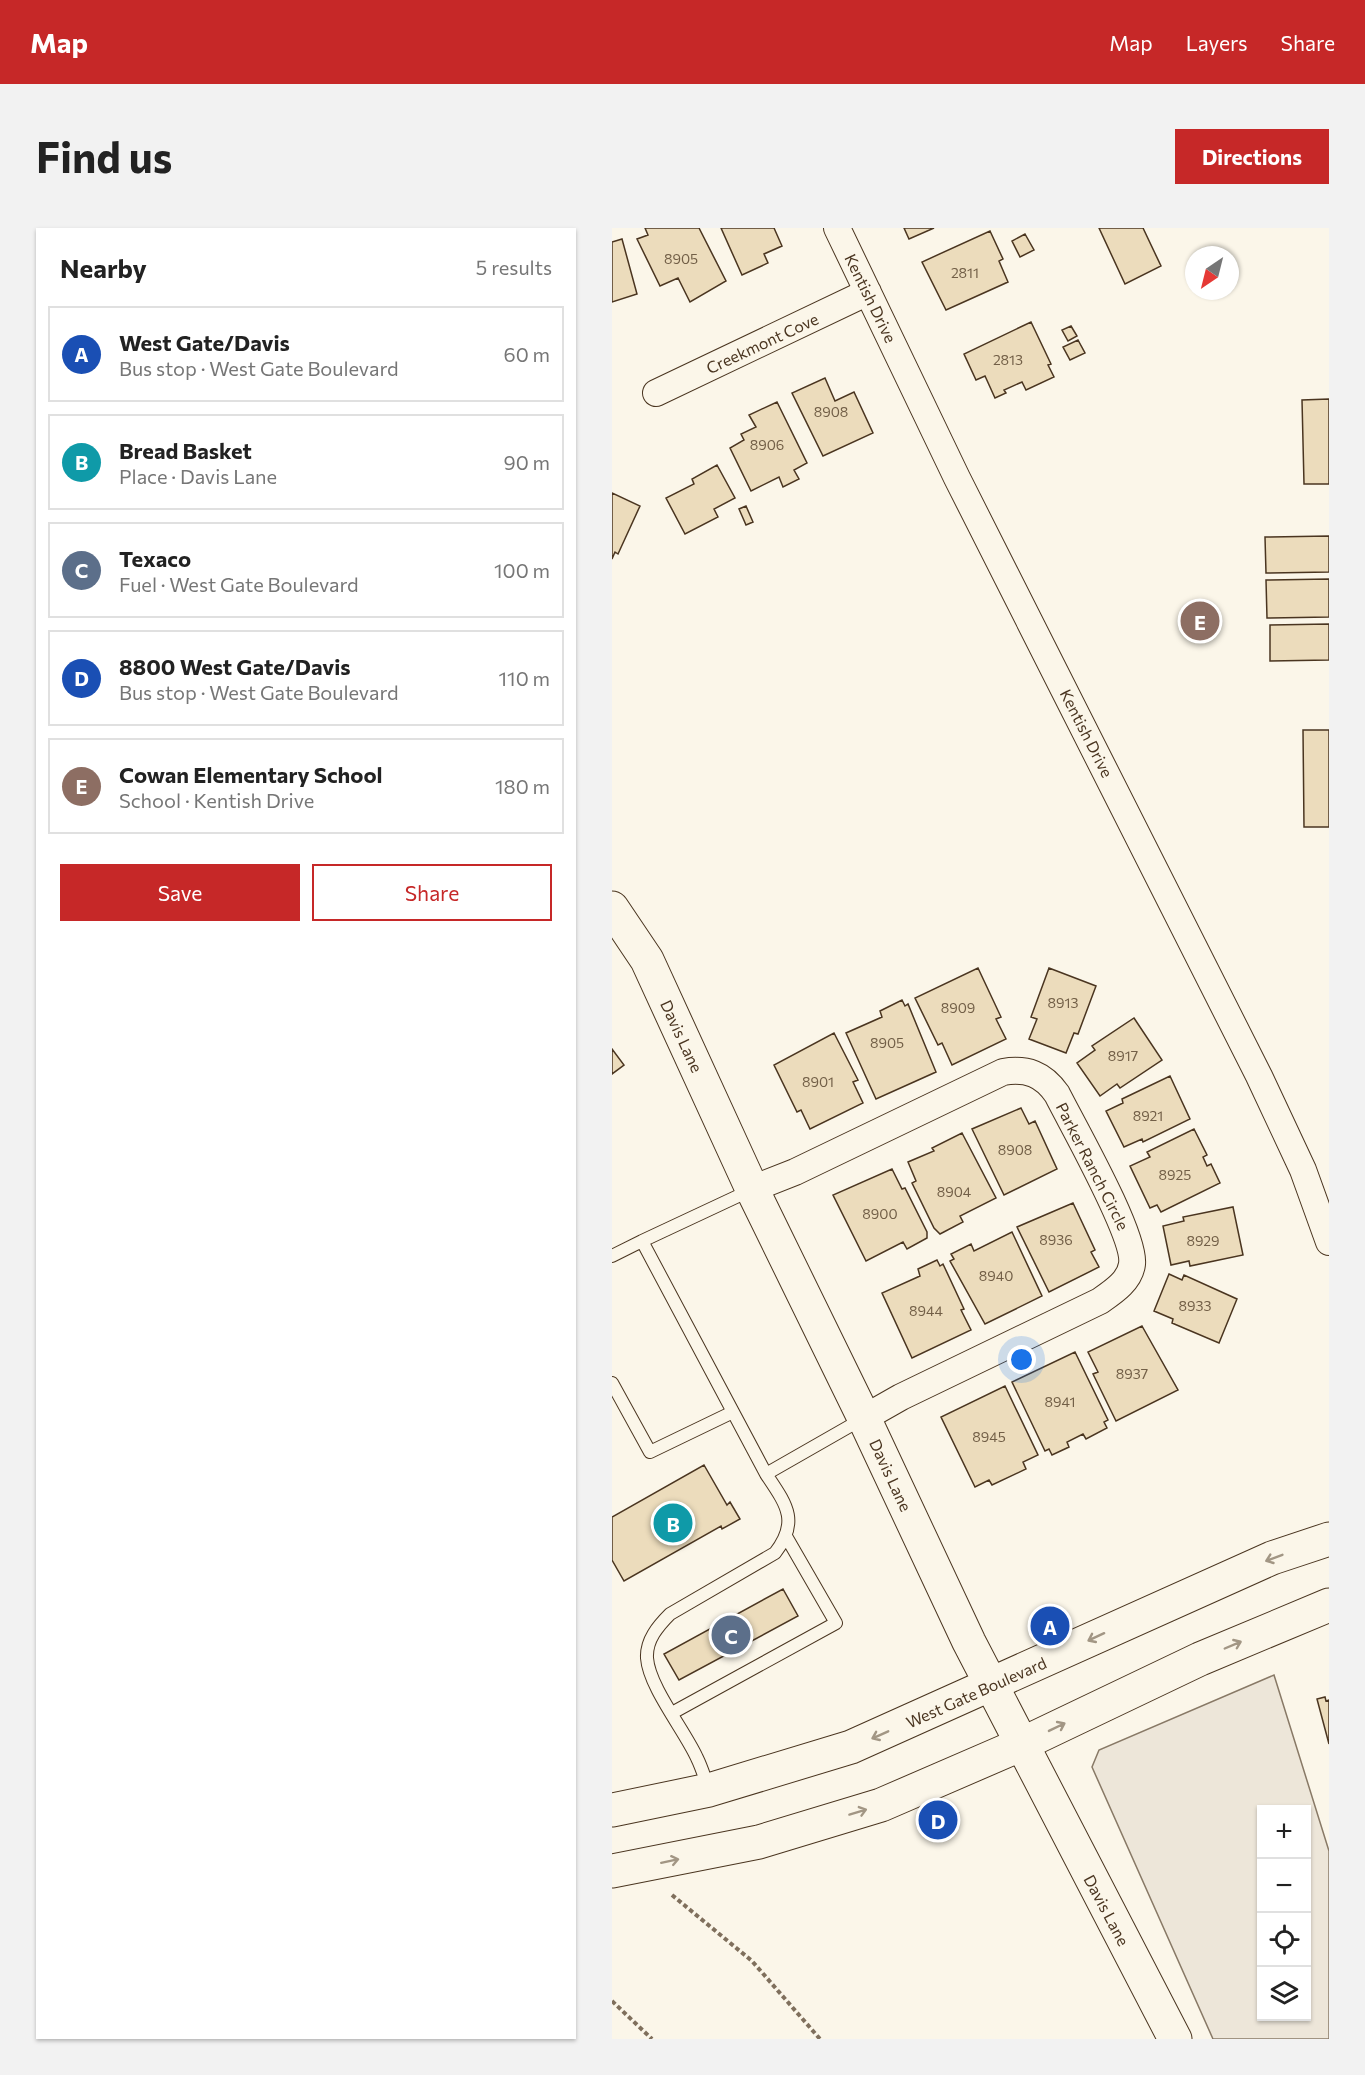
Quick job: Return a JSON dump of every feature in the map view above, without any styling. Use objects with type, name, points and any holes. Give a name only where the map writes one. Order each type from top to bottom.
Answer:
[{"type":"main road","name":"Davis Lane","points":[[612,909],[647,960],[752,1189],[991,1686],[1175,2039]]},
{"type":"main road","name":"West Gate Boulevard","points":[[612,1810],[709,1790],[852,1748],[1272,1558],[1329,1539]]},
{"type":"main road","points":[[612,1871],[759,1842],[881,1805],[1022,1744],[1200,1659],[1329,1605]]},
{"type":"street","name":"Kentish Drive","points":[[837,228],[957,478],[1259,1076],[1303,1170],[1329,1242]]},
{"type":"street","name":"Creekmont Cove","points":[[656,393],[868,292]]},
{"type":"street","name":"Parker Ranch Circle","points":[[752,1189],[795,1172],[1002,1072],[1025,1070],[1049,1083],[1057,1094],[1130,1239],[1132,1266],[1125,1280],[1100,1301],[901,1397],[864,1418]]},
{"type":"lane","points":[[612,1256],[752,1189]]},
{"type":"lane","points":[[642,1241],[766,1474],[780,1495],[790,1522],[787,1538],[775,1553],[670,1614],[658,1626],[649,1642],[647,1658],[651,1676],[697,1758],[709,1790]]},
{"type":"lane","points":[[612,1383],[650,1452],[733,1412]]},
{"type":"lane","points":[[766,1474],[864,1418]]},
{"type":"lane","points":[[672,1713],[836,1623],[787,1538]]},
{"type":"path","points":[[672,1895],[752,1961],[820,2039]]},
{"type":"path","points":[[612,2001],[652,2039]]},
{"type":"shaded area","points":[[1274,1675],[1329,1851],[1329,2039],[1213,2039],[1092,1767],[1099,1750]]},
{"type":"building","points":[[645,228],[699,228],[726,281],[690,302],[678,278],[660,286],[637,239],[648,235]]},
{"type":"building","points":[[721,228],[774,228],[782,246],[764,254],[768,263],[742,275]]},
{"type":"building","points":[[904,228],[934,228],[909,239]]},
{"type":"building","points":[[1099,228],[1143,228],[1161,266],[1125,284]]},
{"type":"building","points":[[990,231],[1003,259],[999,261],[1008,282],[946,310],[922,262]]},
{"type":"building","points":[[1025,234],[1034,250],[1020,257],[1012,241]]},
{"type":"building","points":[[622,239],[637,294],[612,302],[612,242]]},
{"type":"building","points":[[1031,322],[1051,364],[1048,365],[1054,377],[1026,390],[1022,382],[1004,390],[1006,393],[995,398],[985,376],[976,380],[964,354]]},
{"type":"building","points":[[1071,326],[1077,336],[1068,341],[1062,330]]},
{"type":"building","points":[[1078,340],[1085,353],[1070,360],[1063,347]]},
{"type":"building","points":[[825,378],[835,401],[854,392],[873,433],[823,456],[792,393]]},
{"type":"building","points":[[1329,399],[1329,484],[1304,484],[1302,400]]},
{"type":"building","points":[[777,402],[807,463],[794,470],[799,479],[783,487],[779,477],[751,491],[730,448],[744,440],[741,434],[756,427],[749,415]]},
{"type":"building","points":[[717,465],[735,498],[714,509],[718,517],[685,534],[666,498],[694,484],[692,479]]},
{"type":"building","points":[[612,493],[640,506],[618,554],[615,552],[612,559]]},
{"type":"building","points":[[746,506],[753,522],[746,525],[739,509]]},
{"type":"building","points":[[1329,536],[1329,572],[1266,573],[1265,537]]},
{"type":"building","points":[[1329,579],[1329,617],[1267,618],[1266,580]]},
{"type":"building","points":[[1329,624],[1329,660],[1270,661],[1270,625]]},
{"type":"building","points":[[1303,730],[1329,730],[1329,827],[1304,827]]},
{"type":"building","points":[[978,968],[1001,1017],[996,1019],[1006,1039],[952,1065],[942,1043],[938,1045],[915,998]]},
{"type":"building","points":[[1049,968],[1096,986],[1078,1034],[1074,1033],[1066,1053],[1029,1039],[1037,1019],[1031,1017]]},
{"type":"building","points":[[902,1000],[905,1006],[908,1004],[936,1072],[876,1099],[846,1033],[882,1017],[880,1011]]},
{"type":"building","points":[[1134,1018],[1162,1060],[1120,1088],[1117,1084],[1100,1096],[1077,1063],[1095,1050],[1092,1046]]},
{"type":"building","points":[[834,1033],[858,1080],[853,1082],[863,1103],[810,1129],[801,1110],[797,1112],[774,1065]]},
{"type":"building","points":[[612,1049],[624,1065],[612,1074]]},
{"type":"building","points":[[1170,1076],[1190,1119],[1143,1142],[1142,1139],[1124,1147],[1106,1111],[1123,1103],[1122,1099]]},
{"type":"building","points":[[1021,1108],[1029,1124],[1035,1121],[1057,1169],[1004,1195],[972,1129]]},
{"type":"building","points":[[1194,1129],[1207,1155],[1203,1157],[1207,1166],[1211,1164],[1220,1183],[1161,1212],[1157,1205],[1150,1208],[1130,1166],[1150,1157],[1147,1152]]},
{"type":"building","points":[[962,1133],[996,1198],[960,1216],[963,1222],[940,1234],[934,1228],[912,1183],[916,1181],[908,1162],[934,1151],[932,1148]]},
{"type":"building","points":[[892,1169],[902,1189],[905,1188],[927,1232],[927,1238],[907,1249],[903,1242],[866,1261],[833,1195]]},
{"type":"building","points":[[1073,1203],[1095,1250],[1091,1252],[1099,1267],[1049,1292],[1017,1227]]},
{"type":"building","points":[[1233,1207],[1243,1255],[1190,1266],[1189,1261],[1171,1265],[1163,1226],[1184,1221],[1183,1217]]},
{"type":"building","points":[[1012,1232],[1042,1296],[985,1324],[950,1261],[954,1259],[951,1254],[971,1244],[974,1251]]},
{"type":"building","points":[[937,1260],[940,1266],[943,1264],[971,1330],[912,1358],[882,1293],[920,1276],[918,1269]]},
{"type":"building","points":[[1169,1274],[1182,1280],[1184,1275],[1237,1299],[1219,1343],[1172,1323],[1173,1319],[1154,1311]]},
{"type":"building","points":[[1142,1326],[1178,1390],[1116,1421],[1093,1374],[1098,1372],[1088,1352]]},
{"type":"building","points":[[1075,1352],[1108,1420],[1104,1422],[1107,1428],[1086,1439],[1083,1434],[1067,1442],[1069,1447],[1052,1455],[1049,1449],[1045,1451],[1012,1382]]},
{"type":"building","points":[[1005,1386],[1038,1455],[1023,1462],[1026,1469],[992,1485],[989,1480],[975,1487],[941,1417]]},
{"type":"building","points":[[704,1465],[727,1505],[730,1502],[740,1519],[722,1529],[721,1526],[624,1581],[612,1560],[612,1517]]},
{"type":"building","points":[[783,1589],[798,1616],[679,1680],[664,1654]]},
{"type":"building","points":[[1325,1697],[1326,1701],[1329,1700],[1329,1744],[1317,1699]]},
{"type":"place","name":"Cowan Elementary School","points":[[1200,621]]},
{"type":"place","name":"Bread Basket","points":[[673,1523]]},
{"type":"place","name":"West Gate/Davis","points":[[1050,1626]]},
{"type":"place","name":"Texaco","points":[[731,1635]]},
{"type":"place","name":"8800 West Gate/Davis","points":[[938,1820]]}]
